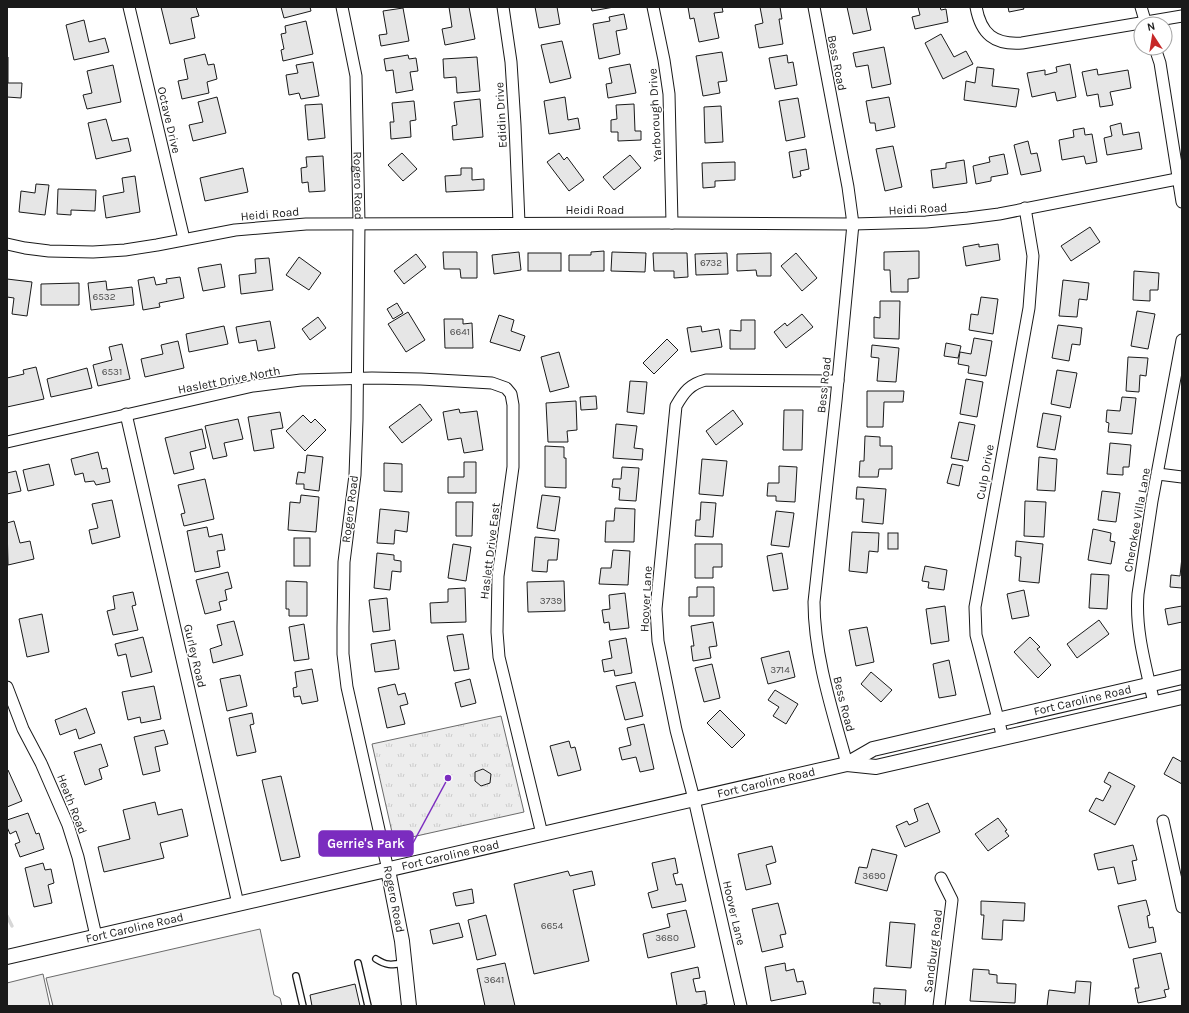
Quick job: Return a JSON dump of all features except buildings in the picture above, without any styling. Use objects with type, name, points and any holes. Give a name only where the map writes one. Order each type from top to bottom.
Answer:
[{"type":"street","name":"Octave Drive","points":[[129,7],[184,239]]},
{"type":"street","name":"Rogero Road","points":[[342,7],[356,76],[359,223],[355,475],[344,562],[342,627],[343,654],[347,687],[401,935],[409,1006]]},
{"type":"street","name":"Edidin Drive","points":[[503,7],[511,62],[519,223]]},
{"type":"street","name":"Yarborough Drive","points":[[653,7],[664,60],[669,94],[672,223]]},
{"type":"street","name":"Bess Road","points":[[814,7],[848,187],[853,224],[814,602],[815,630],[828,695],[846,764]]},
{"type":"street","points":[[976,7],[978,18],[984,29],[991,36],[1008,44],[1133,25]]},
{"type":"street","points":[[1158,56],[1180,178],[1182,202]]},
{"type":"street","name":"Heidi Road","points":[[7,244],[49,251],[93,252],[125,250],[235,230],[306,224],[853,224],[926,222],[976,217],[1180,178]]},
{"type":"street","name":"Culp Drive","points":[[1003,738],[976,635],[975,607],[1029,308],[1033,256],[1025,208]]},
{"type":"street","name":"Cherokee Villa Lane","points":[[1154,704],[1138,635],[1137,606],[1150,516],[1182,340]]},
{"type":"street","name":"Haslett Drive North","points":[[7,442],[253,386],[301,380],[357,378],[421,379],[492,383],[506,388]]},
{"type":"street","name":"Hoover Lane","points":[[741,1006],[694,799],[676,730],[658,641],[656,621],[676,406],[687,389],[706,380],[838,381]]},
{"type":"street","name":"Haslett Drive East","points":[[506,388],[510,394],[513,405],[513,467],[498,576],[497,632],[500,657],[542,834]]},
{"type":"street","name":"Gurley Road","points":[[126,414],[238,904]]},
{"type":"street","points":[[1158,474],[1182,477]]},
{"type":"street","name":"Fort Caroline Road","points":[[7,957],[846,764],[874,749],[1182,677]]},
{"type":"street","name":"Heath Road","points":[[7,687],[23,729],[41,763],[68,825],[78,857],[96,936]]},
{"type":"street","name":"Fort Caroline Road","points":[[846,764],[876,767],[1182,697]]},
{"type":"street","points":[[1163,821],[1182,907]]},
{"type":"street","name":"Sandburg Road","points":[[939,1006],[952,900],[942,878]]},
{"type":"lane","points":[[376,959],[385,964],[391,965],[405,962]]},
{"type":"lane","points":[[358,963],[368,1006]]},
{"type":"lane","points":[[296,976],[303,1006]]},
{"type":"green space","points":[[501,716],[524,812],[394,841],[372,744]]},
{"type":"shaded area","points":[[260,929],[274,995],[280,998],[282,1006],[53,1006],[46,978]]},
{"type":"shaded area","points":[[43,974],[50,1006],[7,1006],[7,983]]},
{"type":"waterway","points":[[7,916],[12,926]]},
{"type":"place","name":"Gerrie's Park","points":[[448,778]]}]
